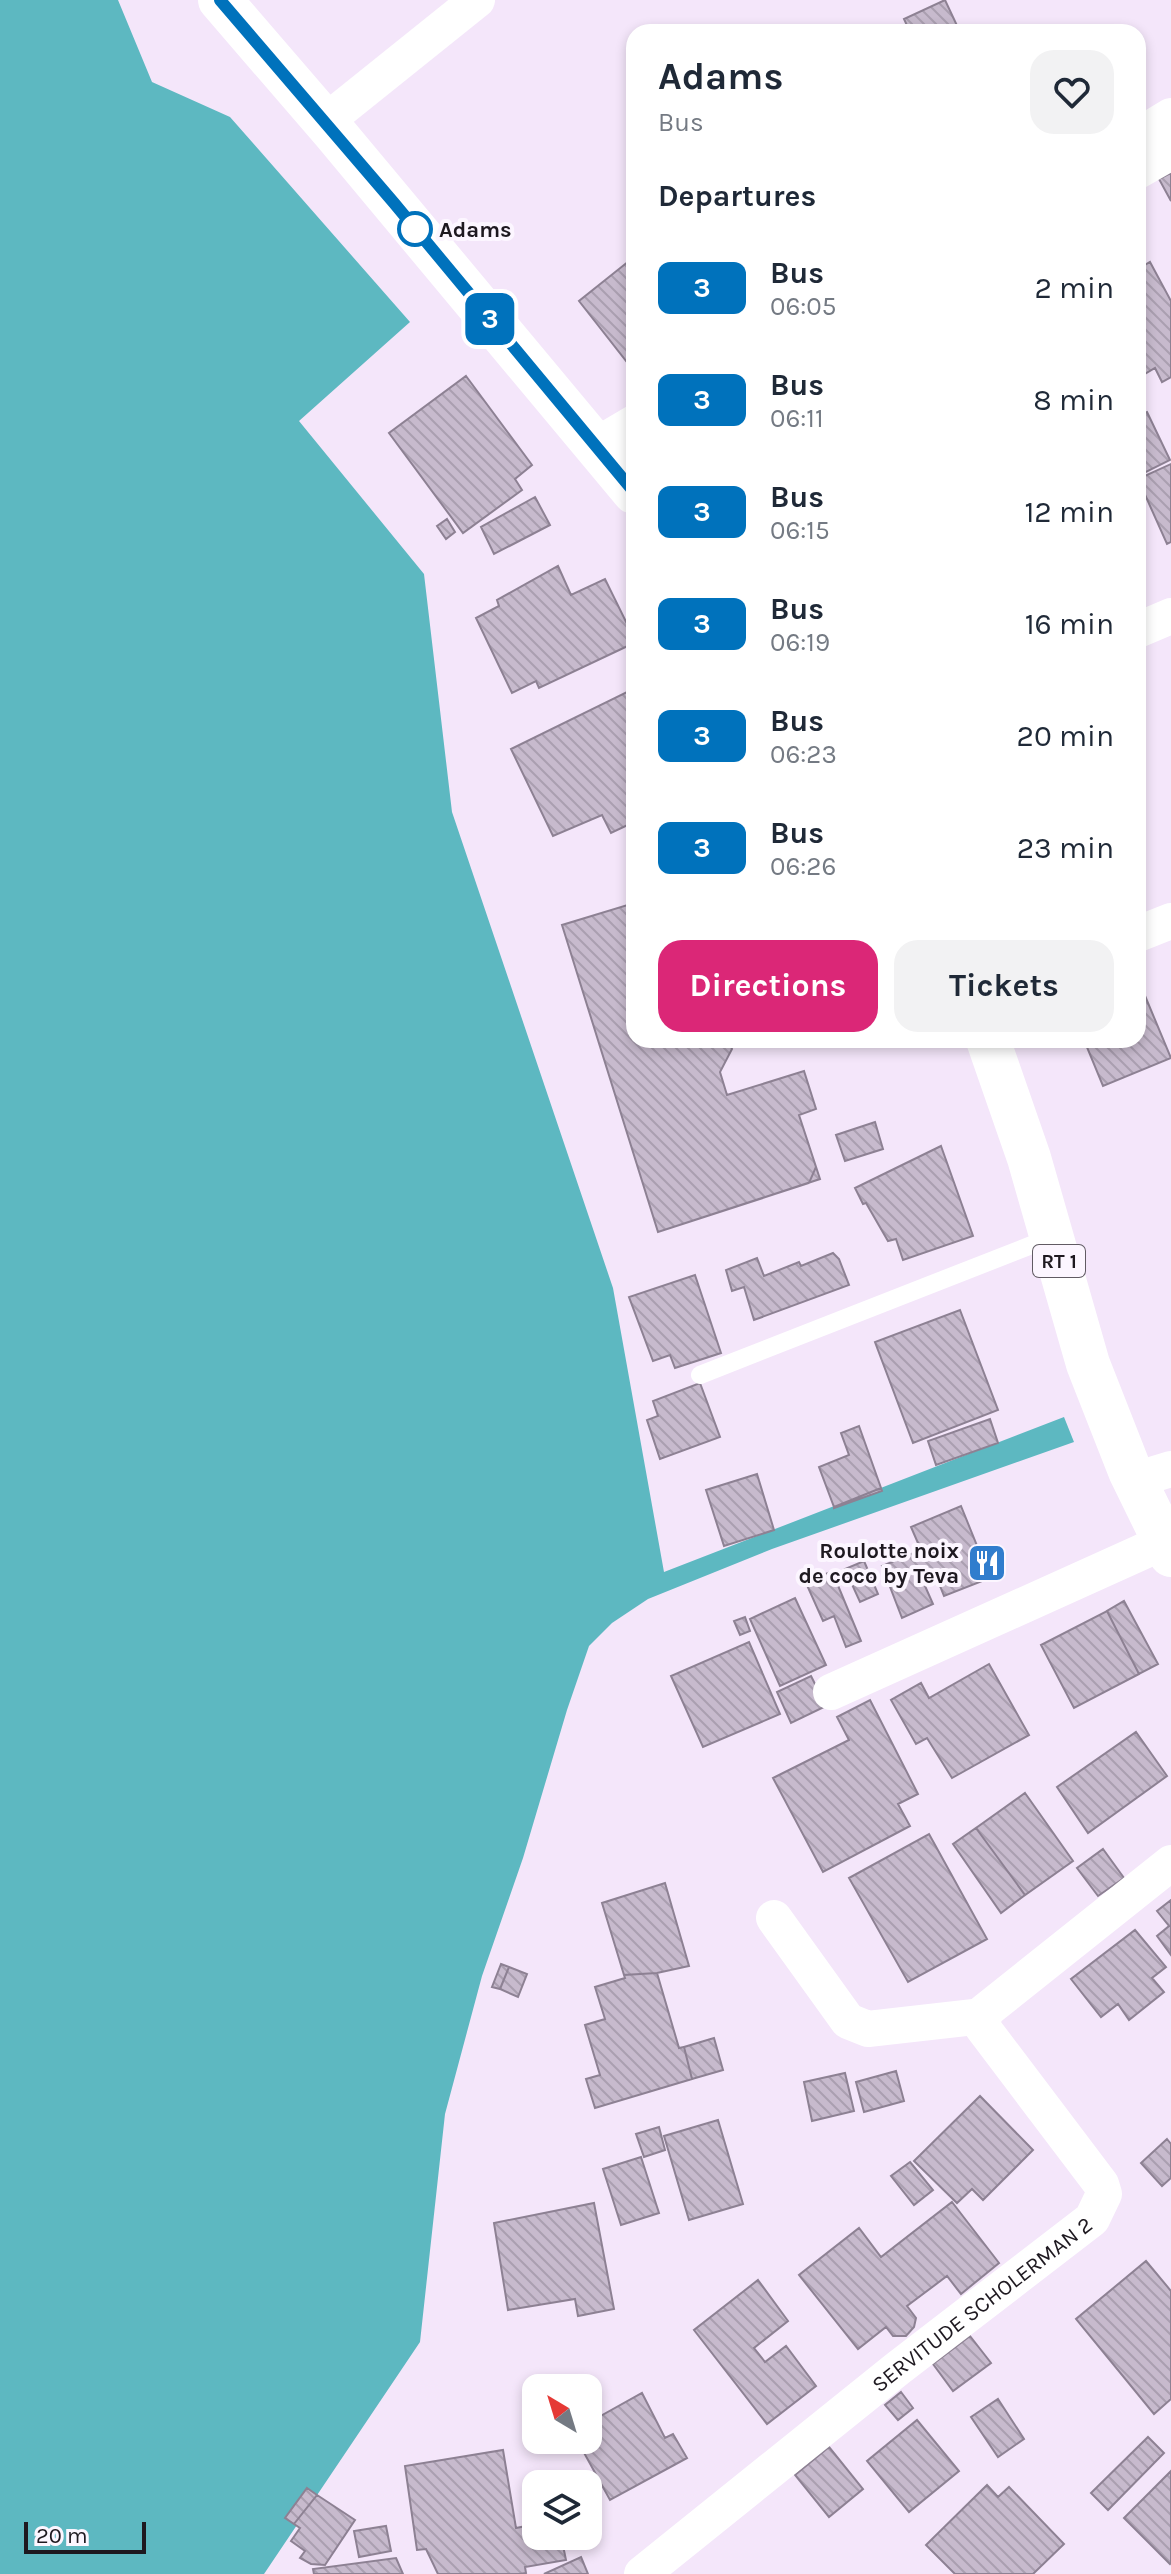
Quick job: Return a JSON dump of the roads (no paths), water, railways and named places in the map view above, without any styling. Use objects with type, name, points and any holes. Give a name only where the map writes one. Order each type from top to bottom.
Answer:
[{"type":"main road","points":[[220,0],[619,464]]},
{"type":"main road","name":"RT 1","points":[[991,1048],[1029,1158],[1088,1364],[1153,1474],[1168,1548]]},
{"type":"street","points":[[325,122],[477,0]]},
{"type":"street","points":[[1146,131],[1171,116]]},
{"type":"street","points":[[1146,166],[1171,152]]},
{"type":"street","points":[[619,464],[626,445]]},
{"type":"street","points":[[1146,627],[1171,616]]},
{"type":"street","points":[[1146,931],[1171,921]]},
{"type":"street","points":[[831,1692],[1168,1548]]},
{"type":"street","points":[[774,1918],[848,2021],[868,2029],[983,2016],[998,2000],[1171,1863]]},
{"type":"street","name":"SERVITUDE SCHOLERMAN 2","points":[[642,2574],[897,2369],[1092,2219],[1104,2194],[1101,2184],[983,2028],[983,2016]]},
{"type":"lane","points":[[700,1375],[1052,1237]]},
{"type":"water","points":[[0,0],[118,0],[152,82],[230,117],[410,322],[299,421],[424,574],[452,812],[613,1288],[664,1572],[1064,1417],[1074,1442],[772,1549],[648,1599],[612,1623],[589,1646],[523,1858],[482,1976],[445,2114],[420,2342],[264,2574],[0,2574]]},
{"type":"place","name":"Adams","points":[[415,229]]},
{"type":"place","name":"Roulotte noix de coco by Teva","points":[[987,1563]]}]
